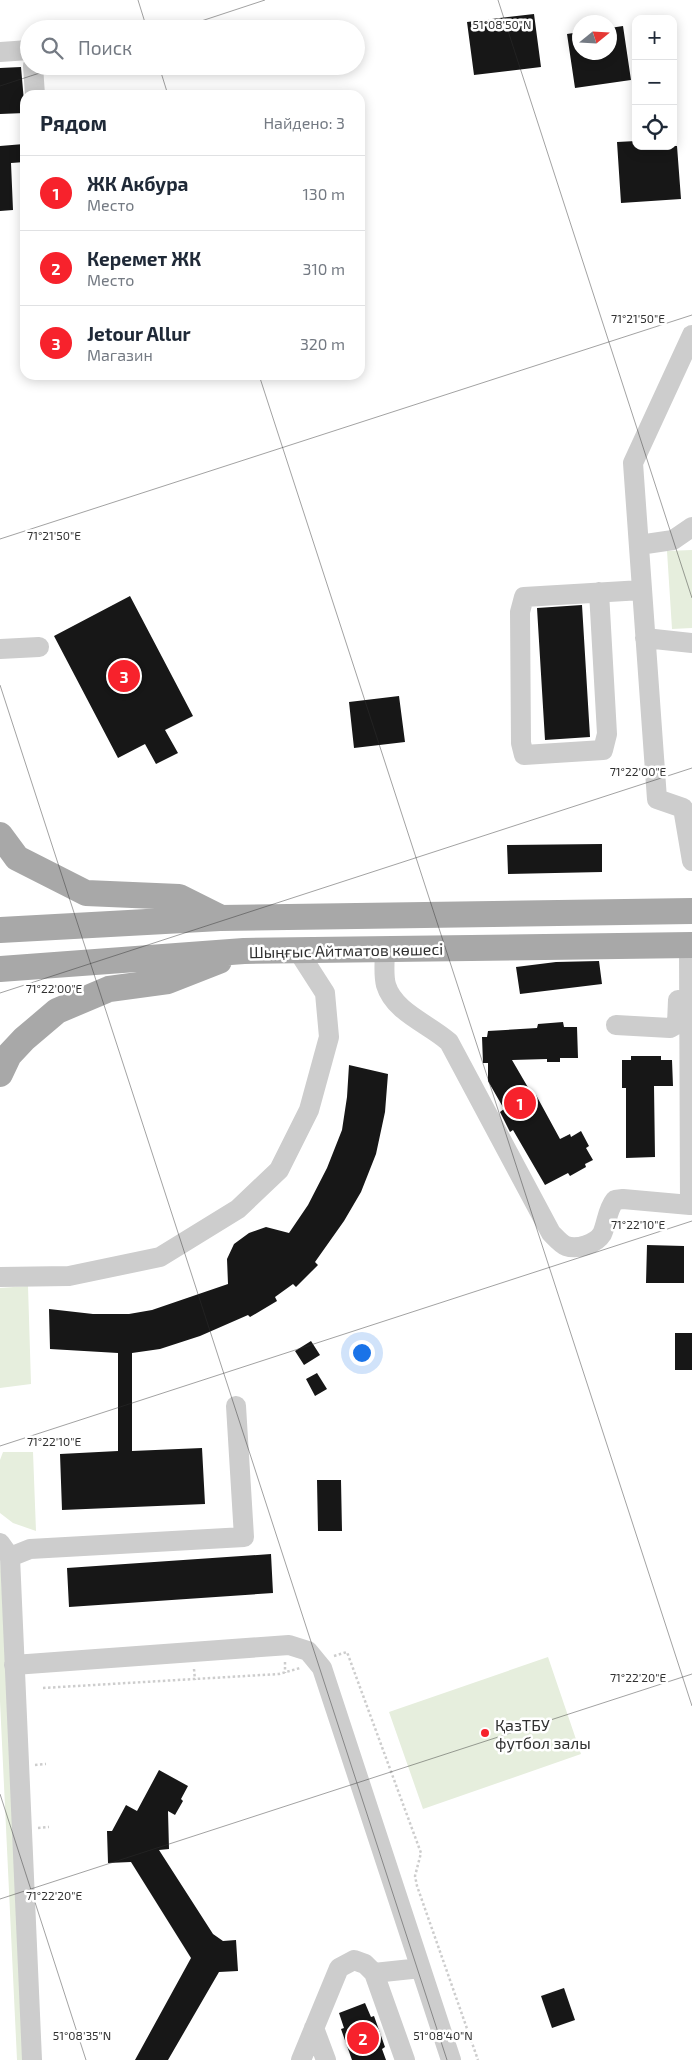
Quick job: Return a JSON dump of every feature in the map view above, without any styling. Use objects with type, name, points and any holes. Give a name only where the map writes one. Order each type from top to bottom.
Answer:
[{"type":"main road","points":[[0,835],[17,858],[86,892],[180,897],[220,918]]},
{"type":"main road","name":"Шыңғыс Айтматов көшесі","points":[[0,930],[220,918],[692,911]]},
{"type":"main road","name":"Шыңғыс Айтматов көшесі","points":[[0,969],[244,951],[686,945]]},
{"type":"main road","points":[[0,1074],[9,1055],[24,1038],[57,1011],[109,989],[168,981],[244,951]]},
{"type":"street","points":[[0,52],[20,51]]},
{"type":"street","points":[[33,75],[34,90]]},
{"type":"street","points":[[692,335],[633,463],[657,799],[688,809],[692,862]]},
{"type":"street","points":[[638,545],[673,540],[692,527]]},
{"type":"street","points":[[599,592],[607,734],[603,750],[524,754],[521,743],[520,622],[524,597],[599,592],[642,590]]},
{"type":"street","points":[[645,638],[692,643]]},
{"type":"street","points":[[0,648],[39,647]]},
{"type":"street","points":[[386,949],[386,985],[394,1000],[402,1009],[437,1031],[449,1042],[551,1233],[565,1245],[574,1247],[589,1245],[601,1235],[611,1205],[615,1200],[623,1199],[691,1205],[691,1026],[686,945]]},
{"type":"street","points":[[616,1025],[670,1028],[677,1024],[678,1001],[686,945]]},
{"type":"street","points":[[0,1277],[68,1276],[160,1257],[238,1209],[279,1170],[309,1110],[329,1037],[325,993],[298,951]]},
{"type":"street","points":[[32,2060],[14,1665],[5,1550],[244,1537],[236,1406]]},
{"type":"street","points":[[14,1665],[290,1645],[308,1651],[322,1668],[451,2060]]},
{"type":"street","points":[[301,2060],[339,1968],[354,1960],[365,1964],[374,1973],[405,2060]]},
{"type":"street","points":[[374,1973],[420,1968]]},
{"type":"street","points":[[314,2028],[326,2060]]},
{"type":"path","points":[[43,1688],[279,1674],[291,1672],[347,1652],[421,1853],[415,1876],[417,1886],[478,2060]]},
{"type":"green space","points":[[692,550],[692,628],[672,629],[667,551]]},
{"type":"green space","points":[[28,1286],[31,1384],[0,1388],[0,1288]]},
{"type":"green space","points":[[3,1452],[33,1452],[36,1531],[13,1523],[0,1513],[0,1460]]},
{"type":"green space","points":[[0,1553],[26,2060],[17,2060],[0,1701]]},
{"type":"green space","name":"ҚазТБУ футбол залы","points":[[548,1657],[581,1754],[423,1809],[389,1712]]},
{"type":"building","points":[[534,14],[541,67],[474,75],[467,22]]},
{"type":"building","points":[[623,26],[631,80],[575,88],[567,34],[572,33],[572,60],[617,60],[617,27]]},
{"type":"building","points":[[20,67],[23,90],[20,90],[20,113],[0,114],[0,68]]},
{"type":"building","points":[[632,141],[632,150],[677,150],[677,146],[681,199],[621,203],[617,142]]},
{"type":"building","points":[[20,144],[20,162],[11,163],[13,210],[0,211],[0,146]]},
{"type":"building","points":[[130,596],[193,716],[165,730],[178,753],[156,764],[145,744],[118,758],[54,636]]},
{"type":"building","points":[[582,605],[590,737],[545,740],[537,608]]},
{"type":"building","points":[[399,696],[405,742],[354,748],[349,702]]},
{"type":"building","points":[[602,844],[602,872],[508,874],[507,845]]},
{"type":"building","points":[[599,961],[602,984],[520,994],[516,967],[556,962]]},
{"type":"building","points":[[563,1022],[564,1027],[577,1027],[578,1058],[560,1058],[560,1062],[547,1062],[547,1059],[512,1060],[533,1096],[536,1095],[560,1139],[570,1134],[571,1137],[581,1131],[589,1146],[586,1148],[593,1160],[585,1164],[586,1167],[570,1176],[568,1173],[545,1185],[513,1130],[510,1132],[500,1112],[504,1109],[488,1081],[488,1063],[483,1063],[482,1037],[487,1037],[488,1031],[537,1028],[538,1024]]},
{"type":"building","points":[[631,1056],[661,1056],[661,1060],[672,1060],[673,1086],[654,1086],[655,1157],[626,1158],[626,1088],[622,1088],[622,1060],[631,1060]]},
{"type":"building","points":[[349,1065],[388,1074],[385,1112],[376,1154],[361,1192],[344,1221],[315,1262],[318,1265],[296,1287],[293,1284],[275,1297],[277,1301],[250,1317],[248,1315],[200,1336],[160,1349],[132,1353],[132,1451],[202,1448],[205,1504],[62,1510],[60,1454],[118,1451],[118,1353],[50,1349],[49,1309],[93,1314],[129,1314],[152,1310],[228,1284],[227,1259],[234,1244],[249,1233],[266,1227],[289,1233],[308,1205],[327,1168],[342,1130]]},
{"type":"building","points":[[647,1245],[684,1246],[684,1283],[646,1283]]},
{"type":"building","points":[[675,1333],[692,1333],[692,1370],[675,1370]]},
{"type":"building","points":[[311,1341],[320,1355],[304,1365],[295,1351]]},
{"type":"building","points":[[317,1373],[327,1389],[315,1396],[306,1379]]},
{"type":"building","points":[[317,1480],[341,1480],[342,1531],[318,1531]]},
{"type":"building","points":[[271,1554],[273,1593],[69,1607],[67,1568]]},
{"type":"building","points":[[159,1770],[188,1786],[181,1799],[183,1801],[175,1815],[168,1811],[169,1849],[159,1850],[213,1934],[223,1941],[236,1940],[238,1971],[219,1972],[168,2060],[135,2060],[191,1958],[131,1862],[108,1863],[107,1831],[112,1831],[126,1805],[137,1811]]},
{"type":"building","points":[[564,1988],[575,2020],[552,2028],[541,1996]]},
{"type":"building","points":[[365,2003],[371,2017],[374,2016],[385,2047],[382,2049],[386,2060],[352,2060],[341,2029],[344,2028],[339,2013]]},
{"type":"place","name":"Jetour Allur","points":[[124,676]]},
{"type":"place","name":"ЖК Акбура","points":[[520,1103]]},
{"type":"place","name":"ҚазТБУ футбол залы","points":[[485,1733]]},
{"type":"place","name":"Керемет ЖК","points":[[363,2038]]}]
